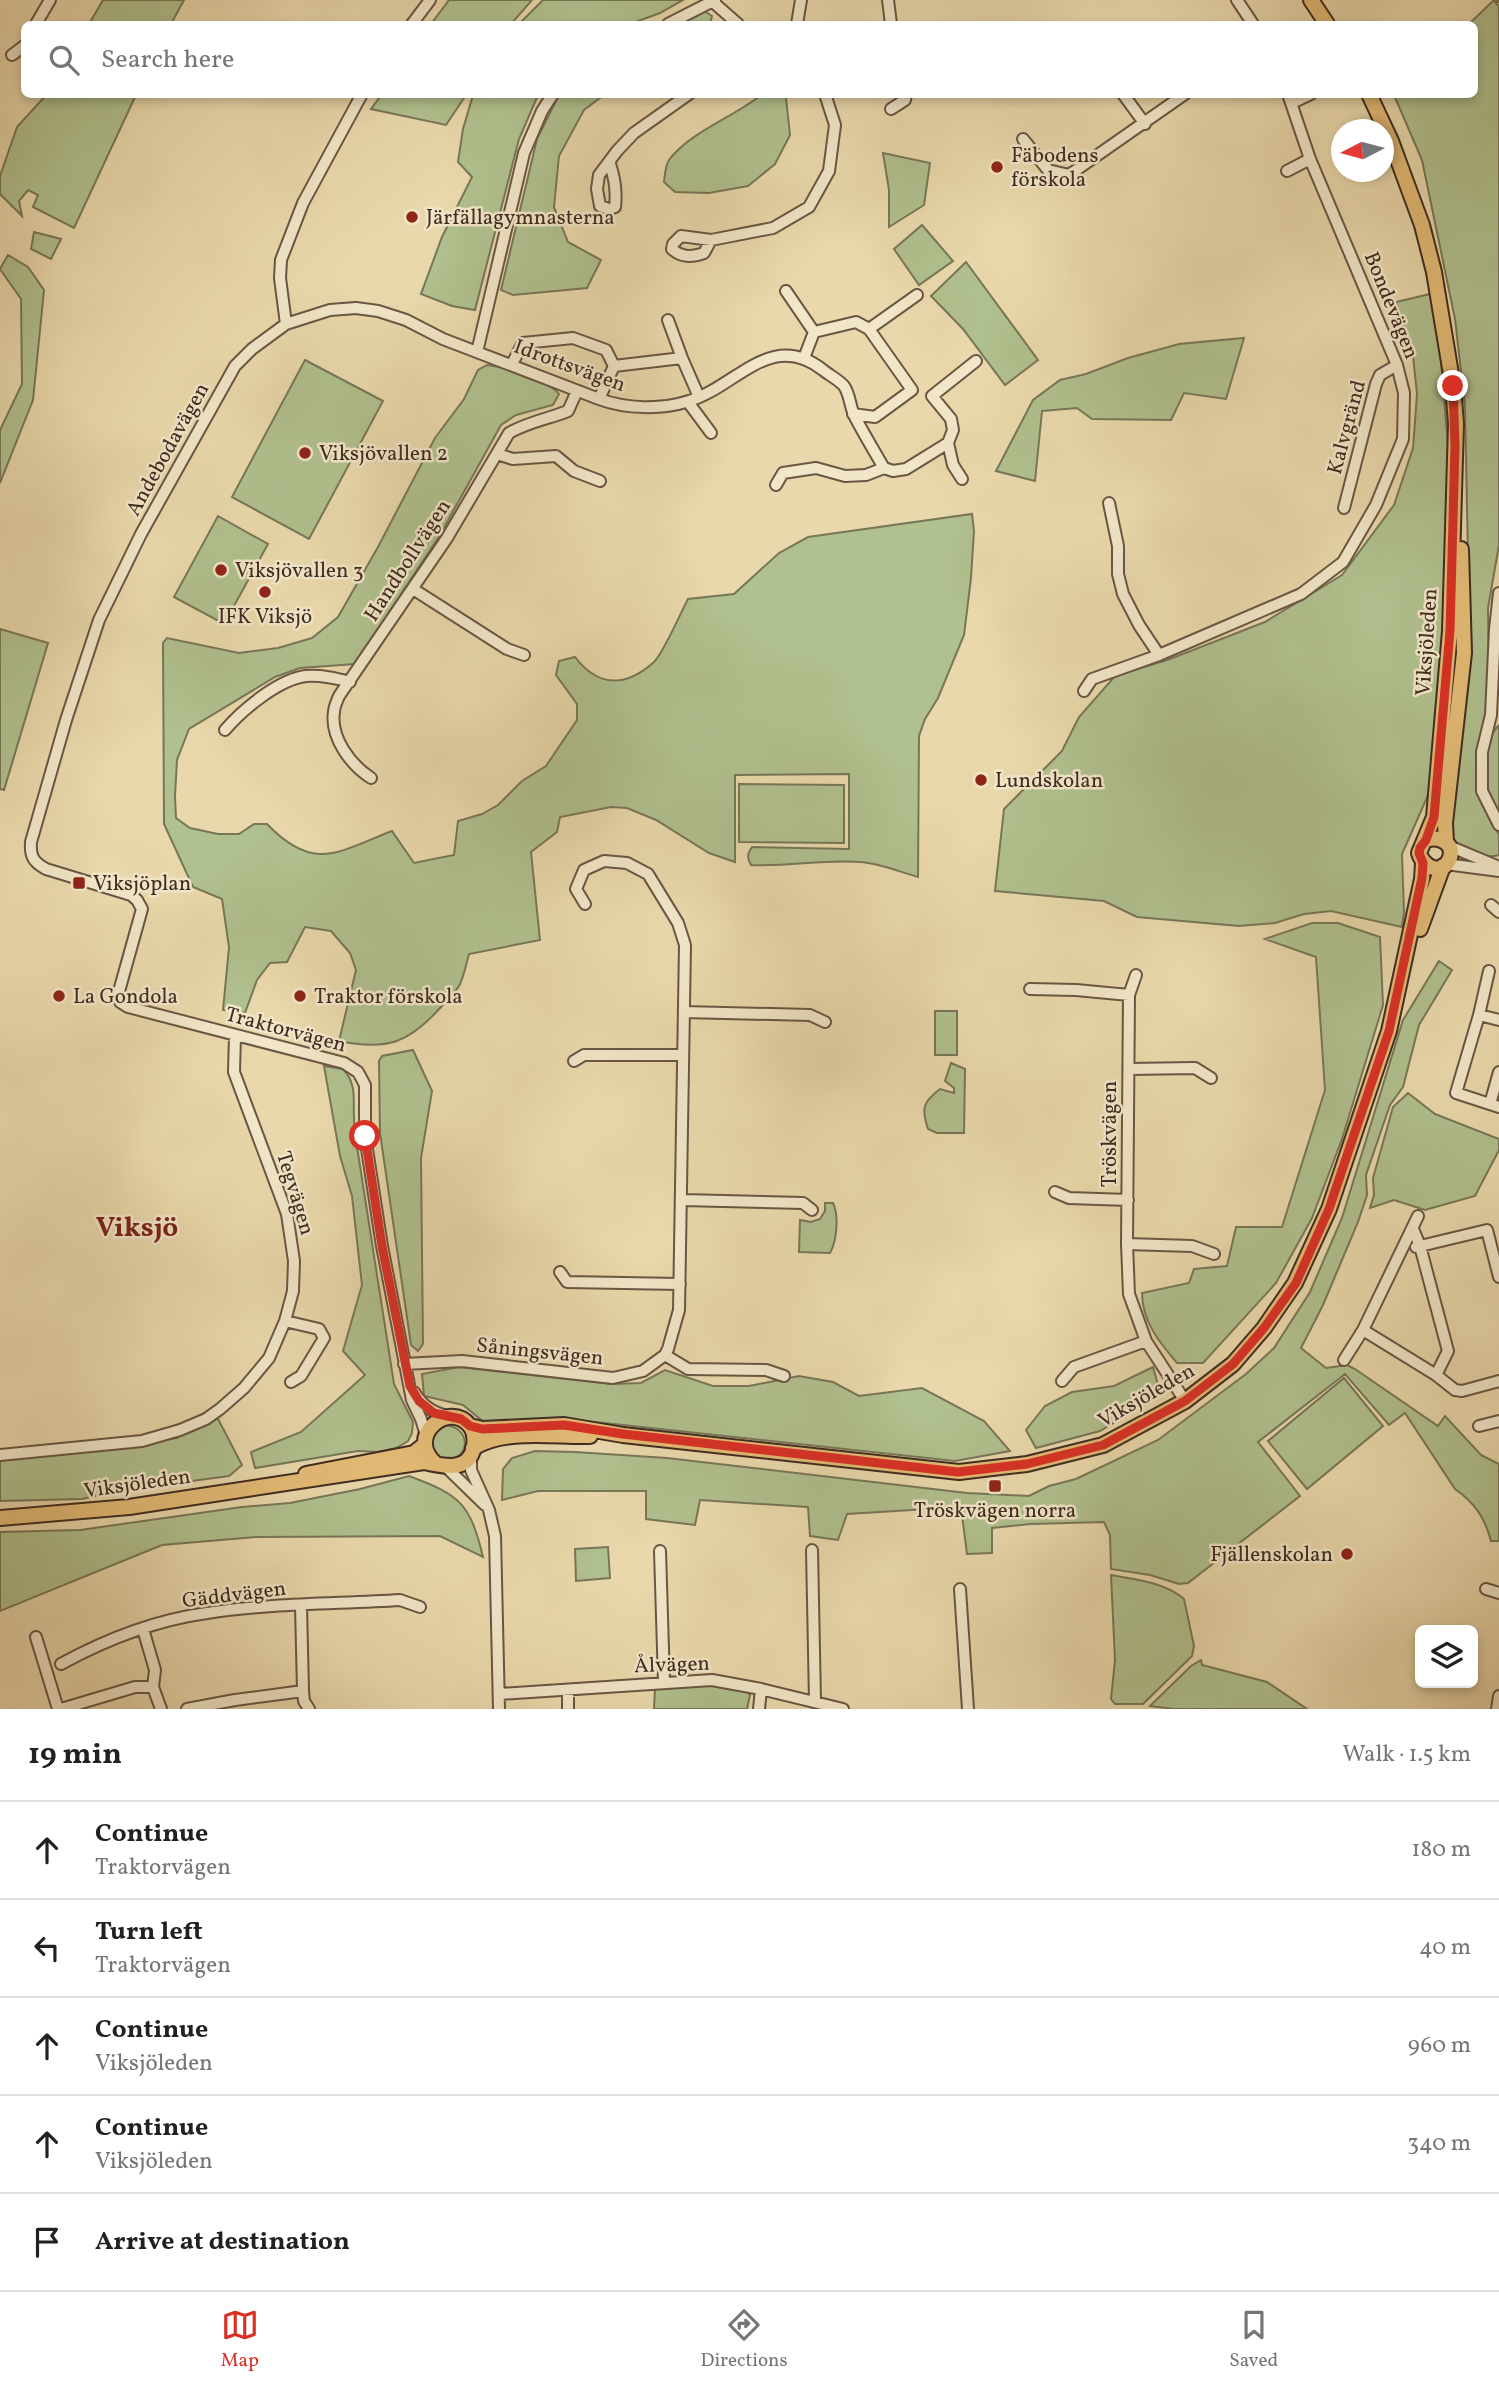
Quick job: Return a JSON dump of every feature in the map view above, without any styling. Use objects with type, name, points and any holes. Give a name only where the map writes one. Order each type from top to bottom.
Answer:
[{"type":"main road","points":[[1311,0],[1325,21]]},
{"type":"main road","name":"Viksjöleden","points":[[1371,98],[1391,141],[1422,225],[1434,272],[1453,386],[1464,653],[1445,823],[1448,844]]},
{"type":"main road","name":"Viksjöleden","points":[[1426,840],[1434,817],[1450,631],[1455,446]]},
{"type":"main road","points":[[1437,837],[1448,844],[1450,856],[1445,865],[1433,868],[1423,863],[1419,853],[1426,840],[1437,837]]},
{"type":"main road","name":"Viksjöleden","points":[[1399,990],[1423,863]]},
{"type":"main road","name":"Viksjöleden","points":[[470,1426],[482,1429],[564,1425],[958,1472],[1027,1464],[1103,1445],[1185,1401],[1233,1364],[1264,1328],[1296,1283],[1329,1209],[1352,1145],[1399,990],[1437,879],[1445,865]]},
{"type":"main road","points":[[450,1417],[461,1419],[470,1426],[474,1441],[472,1451],[461,1465],[442,1466],[425,1453],[425,1440],[430,1427],[438,1420],[450,1417]]},
{"type":"main road","name":"Viksjöleden","points":[[472,1451],[485,1441],[500,1436],[623,1434]]},
{"type":"main road","name":"Viksjöleden","points":[[278,1483],[324,1469],[414,1452],[425,1440]]},
{"type":"main road","name":"Viksjöleden","points":[[0,1518],[129,1507],[425,1462],[442,1466]]},
{"type":"street","points":[[38,21],[50,0]]},
{"type":"street","points":[[414,21],[430,0]]},
{"type":"street","points":[[798,21],[801,0]]},
{"type":"street","points":[[888,0],[891,21]]},
{"type":"street","points":[[1237,0],[1250,21]]},
{"type":"street","points":[[674,21],[714,1],[735,21]]},
{"type":"street","points":[[12,55],[21,48]]},
{"type":"street","points":[[286,324],[280,278],[281,260],[303,203],[360,98]]},
{"type":"street","points":[[477,352],[524,153],[541,111],[550,98]]},
{"type":"street","points":[[610,164],[617,151],[634,133],[683,98]]},
{"type":"street","points":[[711,240],[773,228],[809,207],[829,171],[835,125],[826,98]]},
{"type":"street","points":[[891,109],[905,98]]},
{"type":"street","points":[[1126,98],[1144,124]]},
{"type":"street","points":[[1023,139],[1048,170],[1069,175],[1180,98]]},
{"type":"street","name":"Bondevägen","points":[[1084,691],[1092,680],[1159,655],[1301,594],[1343,562],[1376,505],[1403,439],[1404,393],[1397,365],[1310,159],[1290,99]]},
{"type":"street","points":[[1287,171],[1310,159]]},
{"type":"street","points":[[786,291],[814,332]]},
{"type":"street","points":[[869,329],[917,295]]},
{"type":"street","name":"Idrottsvägen","points":[[286,324],[330,310],[356,308],[378,311],[599,399],[632,407],[694,399],[752,365],[776,356],[804,358]]},
{"type":"street","points":[[668,320],[694,399],[711,433]]},
{"type":"street","points":[[814,332],[856,322],[869,329],[912,390],[920,397],[932,396],[976,361]]},
{"type":"street","name":"Andebodavägen","points":[[30,847],[66,720],[104,608],[141,534],[235,366],[252,349],[286,324]]},
{"type":"street","points":[[814,332],[804,358],[811,360],[844,387],[853,414],[884,468]]},
{"type":"street","points":[[512,364],[523,343],[573,338],[607,350],[614,366],[599,399]]},
{"type":"street","points":[[614,366],[681,358]]},
{"type":"street","name":"Kalvgränd","points":[[1344,508],[1376,384],[1380,376],[1397,365]]},
{"type":"street","points":[[853,414],[874,417],[912,390]]},
{"type":"street","name":"Handbollvägen","points":[[371,778],[350,761],[335,729],[334,713],[339,696],[413,589],[509,433],[526,423],[552,418],[568,411],[578,391]]},
{"type":"street","points":[[932,396],[951,419],[953,430],[948,443],[953,465],[962,479]]},
{"type":"street","points":[[775,485],[783,473],[816,468],[845,477],[866,475],[884,468],[893,471],[906,469],[948,443]]},
{"type":"street","points":[[497,454],[513,459],[556,456],[574,471],[600,481]]},
{"type":"street","points":[[1109,503],[1118,546],[1118,574],[1123,594],[1159,655]]},
{"type":"street","points":[[413,589],[507,649],[524,655]]},
{"type":"street","points":[[1499,593],[1495,716],[1482,752],[1482,792],[1499,825]]},
{"type":"street","points":[[225,730],[236,717],[256,702],[294,679],[328,676],[349,682]]},
{"type":"street","points":[[1448,844],[1499,869]]},
{"type":"street","name":"Traktorvägen","points":[[30,847],[30,854],[36,864],[131,895],[137,900],[142,909],[121,984],[120,1002],[128,1007],[344,1063],[358,1072],[365,1085],[365,1136],[404,1364],[425,1440]]},
{"type":"street","points":[[585,904],[576,888],[584,870],[604,861],[627,863],[648,874],[678,923],[685,945],[679,1310],[664,1355],[688,1369],[766,1370],[784,1376]]},
{"type":"street","points":[[1445,865],[1499,869]]},
{"type":"street","points":[[1489,971],[1456,1093],[1494,1105],[1499,1072]]},
{"type":"street","name":"Tröskvägen","points":[[1136,975],[1129,995],[1129,1294],[1146,1341],[1185,1401]]},
{"type":"street","points":[[1030,989],[1129,995]]},
{"type":"street","points":[[684,1012],[810,1015],[825,1022]]},
{"type":"street","points":[[1479,1015],[1499,1020]]},
{"type":"street","name":"Tegvägen","points":[[0,1455],[142,1440],[170,1434],[206,1419],[244,1388],[269,1358],[285,1321],[293,1291],[291,1229],[234,1072],[235,1035]]},
{"type":"street","points":[[574,1061],[584,1055],[683,1055]]},
{"type":"street","name":"Tröskvägen","points":[[1129,1069],[1195,1068],[1211,1077]]},
{"type":"street","name":"Tröskvägen","points":[[1055,1192],[1069,1198],[1128,1200]]},
{"type":"street","points":[[682,1200],[803,1203],[812,1210]]},
{"type":"street","points":[[1345,1360],[1363,1330],[1418,1216]]},
{"type":"street","points":[[1403,1250],[1487,1230],[1499,1224]]},
{"type":"street","points":[[1413,1229],[1448,1352],[1436,1374]]},
{"type":"street","points":[[1487,1230],[1499,1277]]},
{"type":"street","points":[[1127,1244],[1192,1246],[1214,1254]]},
{"type":"street","points":[[560,1272],[567,1282],[680,1284]]},
{"type":"street","points":[[285,1321],[319,1329],[324,1338],[301,1376],[291,1382]]},
{"type":"street","points":[[1363,1330],[1436,1374],[1455,1390],[1462,1391],[1499,1381]]},
{"type":"street","points":[[1062,1381],[1074,1367],[1146,1341]]},
{"type":"street","name":"Såningsvägen","points":[[404,1364],[462,1361],[613,1378],[643,1371],[664,1355]]},
{"type":"street","name":"Traktorvägen","points":[[410,1386],[419,1401],[434,1413],[450,1417]]},
{"type":"street","points":[[1479,1426],[1499,1421]]},
{"type":"street","points":[[472,1451],[471,1470],[489,1510],[495,1536],[499,1709]]},
{"type":"street","points":[[442,1466],[489,1510]]},
{"type":"street","points":[[812,1550],[815,1701]]},
{"type":"street","points":[[660,1551],[664,1682]]},
{"type":"street","points":[[960,1589],[968,1709]]},
{"type":"street","points":[[1486,1590],[1499,1592]]},
{"type":"street","name":"Gäddvägen","points":[[61,1664],[94,1646],[143,1629],[204,1613],[242,1608],[400,1600],[420,1607]]},
{"type":"street","points":[[301,1606],[303,1692],[309,1709]]},
{"type":"street","points":[[143,1629],[155,1670],[153,1686],[161,1709]]},
{"type":"street","points":[[36,1637],[60,1709],[135,1687],[153,1686]]},
{"type":"street","name":"Ålvägen","points":[[499,1694],[712,1680],[843,1709]]},
{"type":"street","points":[[759,1709],[761,1689]]},
{"type":"street","points":[[568,1690],[568,1709]]},
{"type":"street","points":[[187,1709],[303,1692]]},
{"type":"street","points":[[1497,1709],[1499,1697]]},
{"type":"green space","points":[[103,0],[184,0],[173,21],[91,21]]},
{"type":"green space","points":[[449,0],[532,0],[514,21],[433,21]]},
{"type":"green space","points":[[543,0],[683,0],[638,21],[522,21]]},
{"type":"green space","points":[[1494,0],[1499,0],[1495,2],[1499,6],[1499,545],[1488,608],[1489,689],[1478,792],[1499,835],[1499,855],[1494,856],[1461,848],[1452,840],[1449,829],[1470,658],[1465,406],[1455,319],[1422,160],[1395,98],[1478,98],[1478,21],[1472,21]]},
{"type":"green space","points":[[704,11],[712,16],[711,21],[682,21]]},
{"type":"green space","points":[[43,98],[135,98],[74,228],[33,207],[38,195],[28,190],[19,201],[22,216],[0,194],[0,176],[17,127]]},
{"type":"green space","points":[[379,98],[464,98],[446,125],[371,109]]},
{"type":"green space","points":[[472,98],[537,98],[519,139],[475,310],[452,306],[421,294],[442,237],[472,177],[458,162],[463,129]]},
{"type":"green space","points":[[558,98],[600,98],[584,110],[559,156],[554,207],[568,242],[601,260],[587,288],[513,295],[501,290],[537,139]]},
{"type":"green space","points":[[756,98],[786,98],[790,135],[775,164],[748,186],[709,193],[675,192],[664,182],[668,162],[688,141]]},
{"type":"green space","points":[[883,153],[930,163],[924,205],[889,227],[889,190]]},
{"type":"green space","points":[[922,225],[953,261],[919,285],[894,249]]},
{"type":"green space","points":[[34,232],[61,239],[51,259],[31,249]]},
{"type":"green space","points":[[8,255],[28,267],[44,290],[33,400],[0,483],[0,430],[22,384],[21,299],[0,269]]},
{"type":"green space","points":[[966,262],[1038,360],[1005,385],[963,329],[931,296]]},
{"type":"green space","points":[[1430,294],[1439,337],[1448,446],[1446,629],[1429,793],[1402,854],[1402,927],[1331,911],[1304,914],[1275,923],[1239,926],[1137,917],[1104,901],[995,891],[1004,809],[1062,751],[1079,717],[1115,676],[1170,659],[1265,622],[1342,575],[1394,505],[1413,448],[1417,394],[1413,356],[1396,302]]},
{"type":"green space","points":[[1244,338],[1226,399],[1184,393],[1171,420],[1092,419],[1077,408],[1042,411],[1035,481],[996,471],[1033,400],[1060,380],[1179,344]]},
{"type":"green space","name":"Viksjövallen 2","points":[[305,360],[383,401],[309,539],[232,497]]},
{"type":"green space","points":[[487,365],[526,375],[546,384],[559,394],[553,405],[516,415],[501,425],[440,535],[355,664],[300,668],[275,677],[189,729],[177,760],[176,818],[190,828],[218,834],[239,834],[254,824],[267,824],[299,849],[313,853],[341,851],[392,831],[414,863],[454,855],[458,821],[482,814],[498,805],[522,781],[546,766],[577,720],[577,704],[556,675],[559,661],[575,657],[602,679],[622,680],[654,662],[688,599],[734,594],[779,553],[808,537],[972,514],[974,531],[971,578],[964,635],[919,736],[918,877],[860,862],[751,865],[748,856],[752,847],[849,849],[849,774],[735,775],[735,862],[709,853],[656,820],[627,808],[611,807],[560,817],[557,832],[531,852],[540,940],[469,954],[457,989],[429,1019],[407,1036],[384,1044],[371,1045],[339,1041],[356,970],[350,953],[331,931],[305,927],[287,962],[270,963],[257,980],[245,1013],[223,1010],[229,947],[222,899],[193,887],[164,824],[163,643],[167,638],[239,653],[278,648],[312,638],[338,617],[435,438],[464,399],[478,370]]},
{"type":"green space","name":"Viksjövallen 3","points":[[218,516],[268,544],[224,624],[174,597]]},
{"type":"green space","points":[[0,629],[48,643],[4,790],[0,789]]},
{"type":"green space","points":[[1499,725],[1499,814],[1488,789],[1486,764],[1488,746]]},
{"type":"green space","points":[[739,784],[844,785],[844,843],[739,842]]},
{"type":"green space","points":[[1312,923],[1338,923],[1380,937],[1383,1005],[1342,1139],[1312,1218],[1276,1283],[1203,1363],[1177,1363],[1148,1322],[1142,1293],[1189,1283],[1194,1269],[1227,1266],[1236,1227],[1282,1227],[1325,1090],[1316,957],[1265,939]]},
{"type":"green space","points":[[1439,961],[1452,970],[1419,1025],[1403,1087],[1390,1105],[1366,1175],[1367,1195],[1358,1222],[1323,1305],[1301,1348],[1326,1368],[1347,1365],[1355,1369],[1438,1426],[1445,1416],[1481,1455],[1499,1464],[1499,1541],[1491,1541],[1478,1512],[1455,1489],[1405,1413],[1389,1425],[1345,1374],[1258,1442],[1300,1496],[1188,1583],[1179,1584],[1150,1575],[1111,1569],[1110,1535],[1104,1522],[992,1528],[992,1553],[967,1554],[961,1507],[847,1514],[838,1540],[810,1536],[808,1507],[700,1500],[695,1525],[646,1519],[646,1491],[538,1491],[502,1500],[503,1469],[512,1458],[535,1451],[667,1458],[967,1493],[1029,1496],[1049,1486],[1076,1479],[1158,1440],[1246,1374],[1274,1348],[1310,1292],[1342,1218],[1403,1020]]},
{"type":"green space","points":[[935,1011],[957,1011],[957,1055],[935,1055]]},
{"type":"green space","points":[[413,1050],[432,1091],[421,1158],[423,1344],[418,1351],[411,1345],[380,1133],[379,1061],[382,1056]]},
{"type":"green space","points":[[951,1063],[965,1069],[964,1133],[937,1133],[928,1129],[925,1106],[940,1089],[954,1093],[954,1088],[945,1081]]},
{"type":"green space","points":[[324,1066],[343,1069],[352,1086],[354,1127],[394,1384],[413,1422],[412,1433],[408,1441],[396,1448],[378,1452],[358,1451],[255,1468],[251,1452],[301,1432],[365,1375],[343,1351],[362,1285],[352,1196],[340,1156]]},
{"type":"green space","points":[[1408,1093],[1435,1114],[1499,1139],[1499,1150],[1475,1196],[1425,1210],[1394,1200],[1370,1208],[1374,1195],[1373,1178],[1393,1107]]},
{"type":"green space","points":[[825,1203],[833,1203],[837,1221],[830,1253],[799,1252],[800,1220],[811,1222],[820,1219],[825,1211]]},
{"type":"green space","points":[[459,1367],[612,1384],[641,1383],[665,1370],[713,1386],[749,1386],[799,1376],[833,1382],[859,1396],[922,1388],[984,1421],[1010,1451],[955,1461],[577,1420],[485,1423],[463,1405],[424,1396],[422,1374]]},
{"type":"green space","points":[[1153,1367],[1158,1385],[1155,1398],[1100,1431],[1036,1448],[1026,1430],[1045,1406],[1072,1392],[1114,1386]]},
{"type":"green space","points":[[1344,1378],[1383,1426],[1307,1489],[1268,1441]]},
{"type":"green space","points":[[217,1417],[242,1465],[229,1476],[117,1491],[82,1499],[0,1501],[0,1459],[87,1451],[177,1438]]},
{"type":"green space","points":[[445,1425],[455,1428],[465,1441],[464,1448],[454,1459],[445,1460],[433,1456],[431,1434]]},
{"type":"green space","points":[[409,1476],[440,1489],[460,1503],[473,1524],[483,1557],[440,1536],[257,1537],[162,1545],[0,1611],[0,1532],[80,1530],[242,1507],[290,1503]]},
{"type":"green space","points":[[608,1547],[610,1578],[576,1581],[575,1549]]},
{"type":"green space","points":[[1111,1575],[1159,1585],[1184,1599],[1194,1646],[1192,1656],[1143,1704],[1115,1704],[1111,1699],[1115,1660]]},
{"type":"green space","points":[[1201,1660],[1202,1665],[1267,1682],[1307,1709],[1174,1709],[1150,1706],[1191,1666]]},
{"type":"green space","points":[[713,1684],[743,1688],[750,1695],[747,1709],[654,1709],[655,1689]]},
{"type":"place","name":"Fäbodens förskola","points":[[997,167]]},
{"type":"place","name":"Järfällagymnasterna","points":[[412,217]]},
{"type":"place","name":"Viksjövallen 2","points":[[305,453]]},
{"type":"place","name":"Viksjövallen 3","points":[[221,570]]},
{"type":"place","name":"IFK Viksjö","points":[[265,592]]},
{"type":"place","name":"Lundskolan","points":[[981,780]]},
{"type":"place","name":"Viksjöplan","points":[[79,883]]},
{"type":"place","name":"La Gondola","points":[[59,996]]},
{"type":"place","name":"Traktor förskola","points":[[300,996]]},
{"type":"place","name":"Tröskvägen norra","points":[[995,1486]]},
{"type":"place","name":"Fjällenskolan","points":[[1347,1554]]},
{"type":"district","name":"Viksjö","points":[[137,1226]]},
{"type":"route","points":[[365,1136],[382,1246],[410,1386],[419,1401],[434,1413],[461,1419],[470,1426],[482,1429],[564,1425],[958,1472],[1027,1464],[1103,1445],[1185,1401],[1233,1364],[1264,1328],[1296,1283],[1329,1209],[1389,1031],[1422,878],[1420,848],[1426,840],[1434,817],[1450,631],[1455,446],[1453,386]]}]
